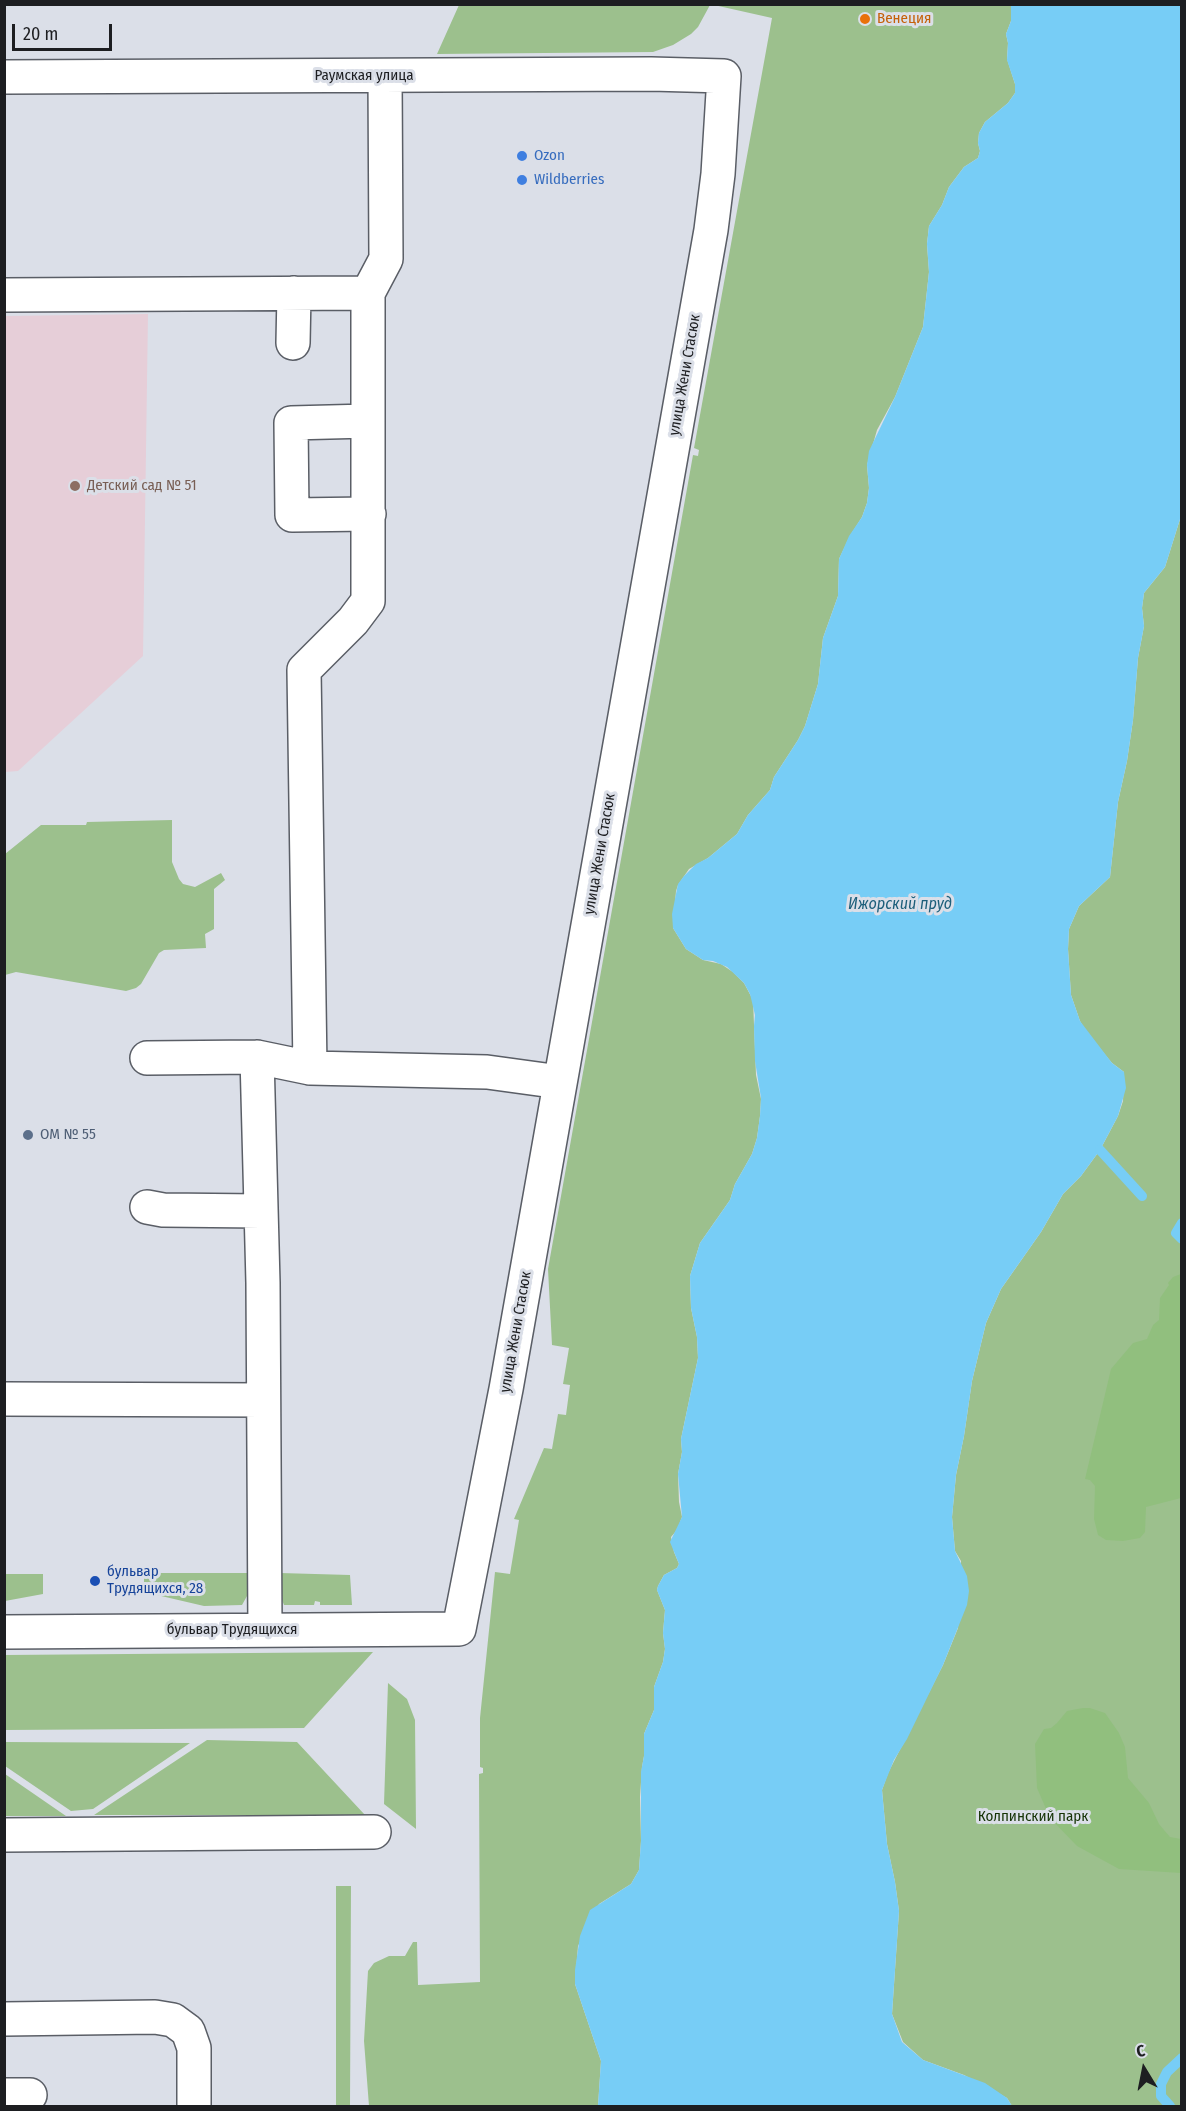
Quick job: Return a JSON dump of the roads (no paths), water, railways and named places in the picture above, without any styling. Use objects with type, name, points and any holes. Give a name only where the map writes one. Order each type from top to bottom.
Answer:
[{"type":"street","name":"Раумская улица","points":[[4,77],[651,74],[723,76]]},
{"type":"street","points":[[310,1068],[304,670],[353,621],[368,601],[368,293],[386,259],[385,76]]},
{"type":"street","name":"улица Жени Стасюк","points":[[459,1629],[506,1389],[711,231],[718,174],[723,76]]},
{"type":"street","points":[[293,343],[294,293]]},
{"type":"street","points":[[4,295],[368,293]]},
{"type":"street","points":[[368,421],[291,423],[292,515],[369,514]]},
{"type":"street","points":[[147,1058],[257,1057],[310,1068],[487,1072],[560,1082]]},
{"type":"street","points":[[257,1057],[261,1211],[265,1630]]},
{"type":"street","points":[[147,1207],[163,1210],[261,1211]]},
{"type":"street","points":[[4,1399],[263,1400]]},
{"type":"street","name":"бульвар Трудящихся","points":[[4,1632],[459,1629]]},
{"type":"street","points":[[4,1835],[374,1832]]},
{"type":"street","points":[[4,2019],[155,2017],[173,2020],[188,2031],[194,2048],[194,2106]]},
{"type":"water","name":"Ижорский пруд","points":[[1011,5],[1182,5],[1181,516],[1165,567],[1144,593],[1142,608],[1144,626],[1138,658],[1133,720],[1118,802],[1110,877],[1079,906],[1069,929],[1071,995],[1080,1021],[1112,1063],[1124,1072],[1126,1088],[1118,1116],[1100,1150],[1081,1176],[1063,1194],[1041,1232],[1001,1289],[986,1323],[972,1381],[956,1475],[952,1517],[955,1551],[967,1576],[969,1591],[967,1605],[943,1665],[907,1739],[894,1760],[882,1790],[887,1844],[899,1911],[892,2014],[902,2042],[923,2060],[985,2083],[1007,2098],[1012,2106],[598,2106],[601,2061],[575,1984],[580,1936],[590,1910],[631,1884],[639,1870],[644,1734],[654,1710],[654,1687],[665,1649],[663,1633],[665,1610],[657,1590],[664,1575],[677,1568],[679,1564],[670,1542],[682,1517],[678,1474],[682,1452],[681,1439],[698,1358],[697,1337],[691,1308],[690,1276],[700,1243],[730,1200],[735,1184],[752,1154],[760,1116],[761,1098],[755,1061],[755,1015],[750,994],[744,983],[727,967],[713,961],[703,960],[686,949],[673,928],[672,914],[678,884],[696,864],[708,858],[737,834],[748,815],[770,790],[774,777],[805,726],[818,684],[823,638],[838,596],[839,559],[867,503],[869,451],[895,397],[923,327],[929,272],[927,244],[929,226],[942,205],[949,187],[964,167],[978,158],[979,133],[985,122],[1008,103],[1015,93],[1015,84],[1007,60],[1006,34],[1011,21]]},
{"type":"waterway","points":[[1100,1150],[1142,1196]]},
{"type":"waterway","points":[[1182,1223],[1176,1233],[1182,1239]]},
{"type":"waterway","points":[[1170,2106],[1161,2096],[1161,2084],[1167,2072],[1182,2058]]},
{"type":"place","name":"Венеция","points":[[865,19]]},
{"type":"place","name":"Ozon","points":[[522,156]]},
{"type":"place","name":"Wildberries","points":[[522,180]]},
{"type":"place","name":"Детский сад № 51","points":[[75,486]]},
{"type":"place","name":"ОМ № 55","points":[[28,1135]]},
{"type":"place","name":"бульвар Трудящихся, 28","points":[[95,1581]]},
{"type":"park label","name":"Колпинский парк","points":[[1033,1817]]}]
